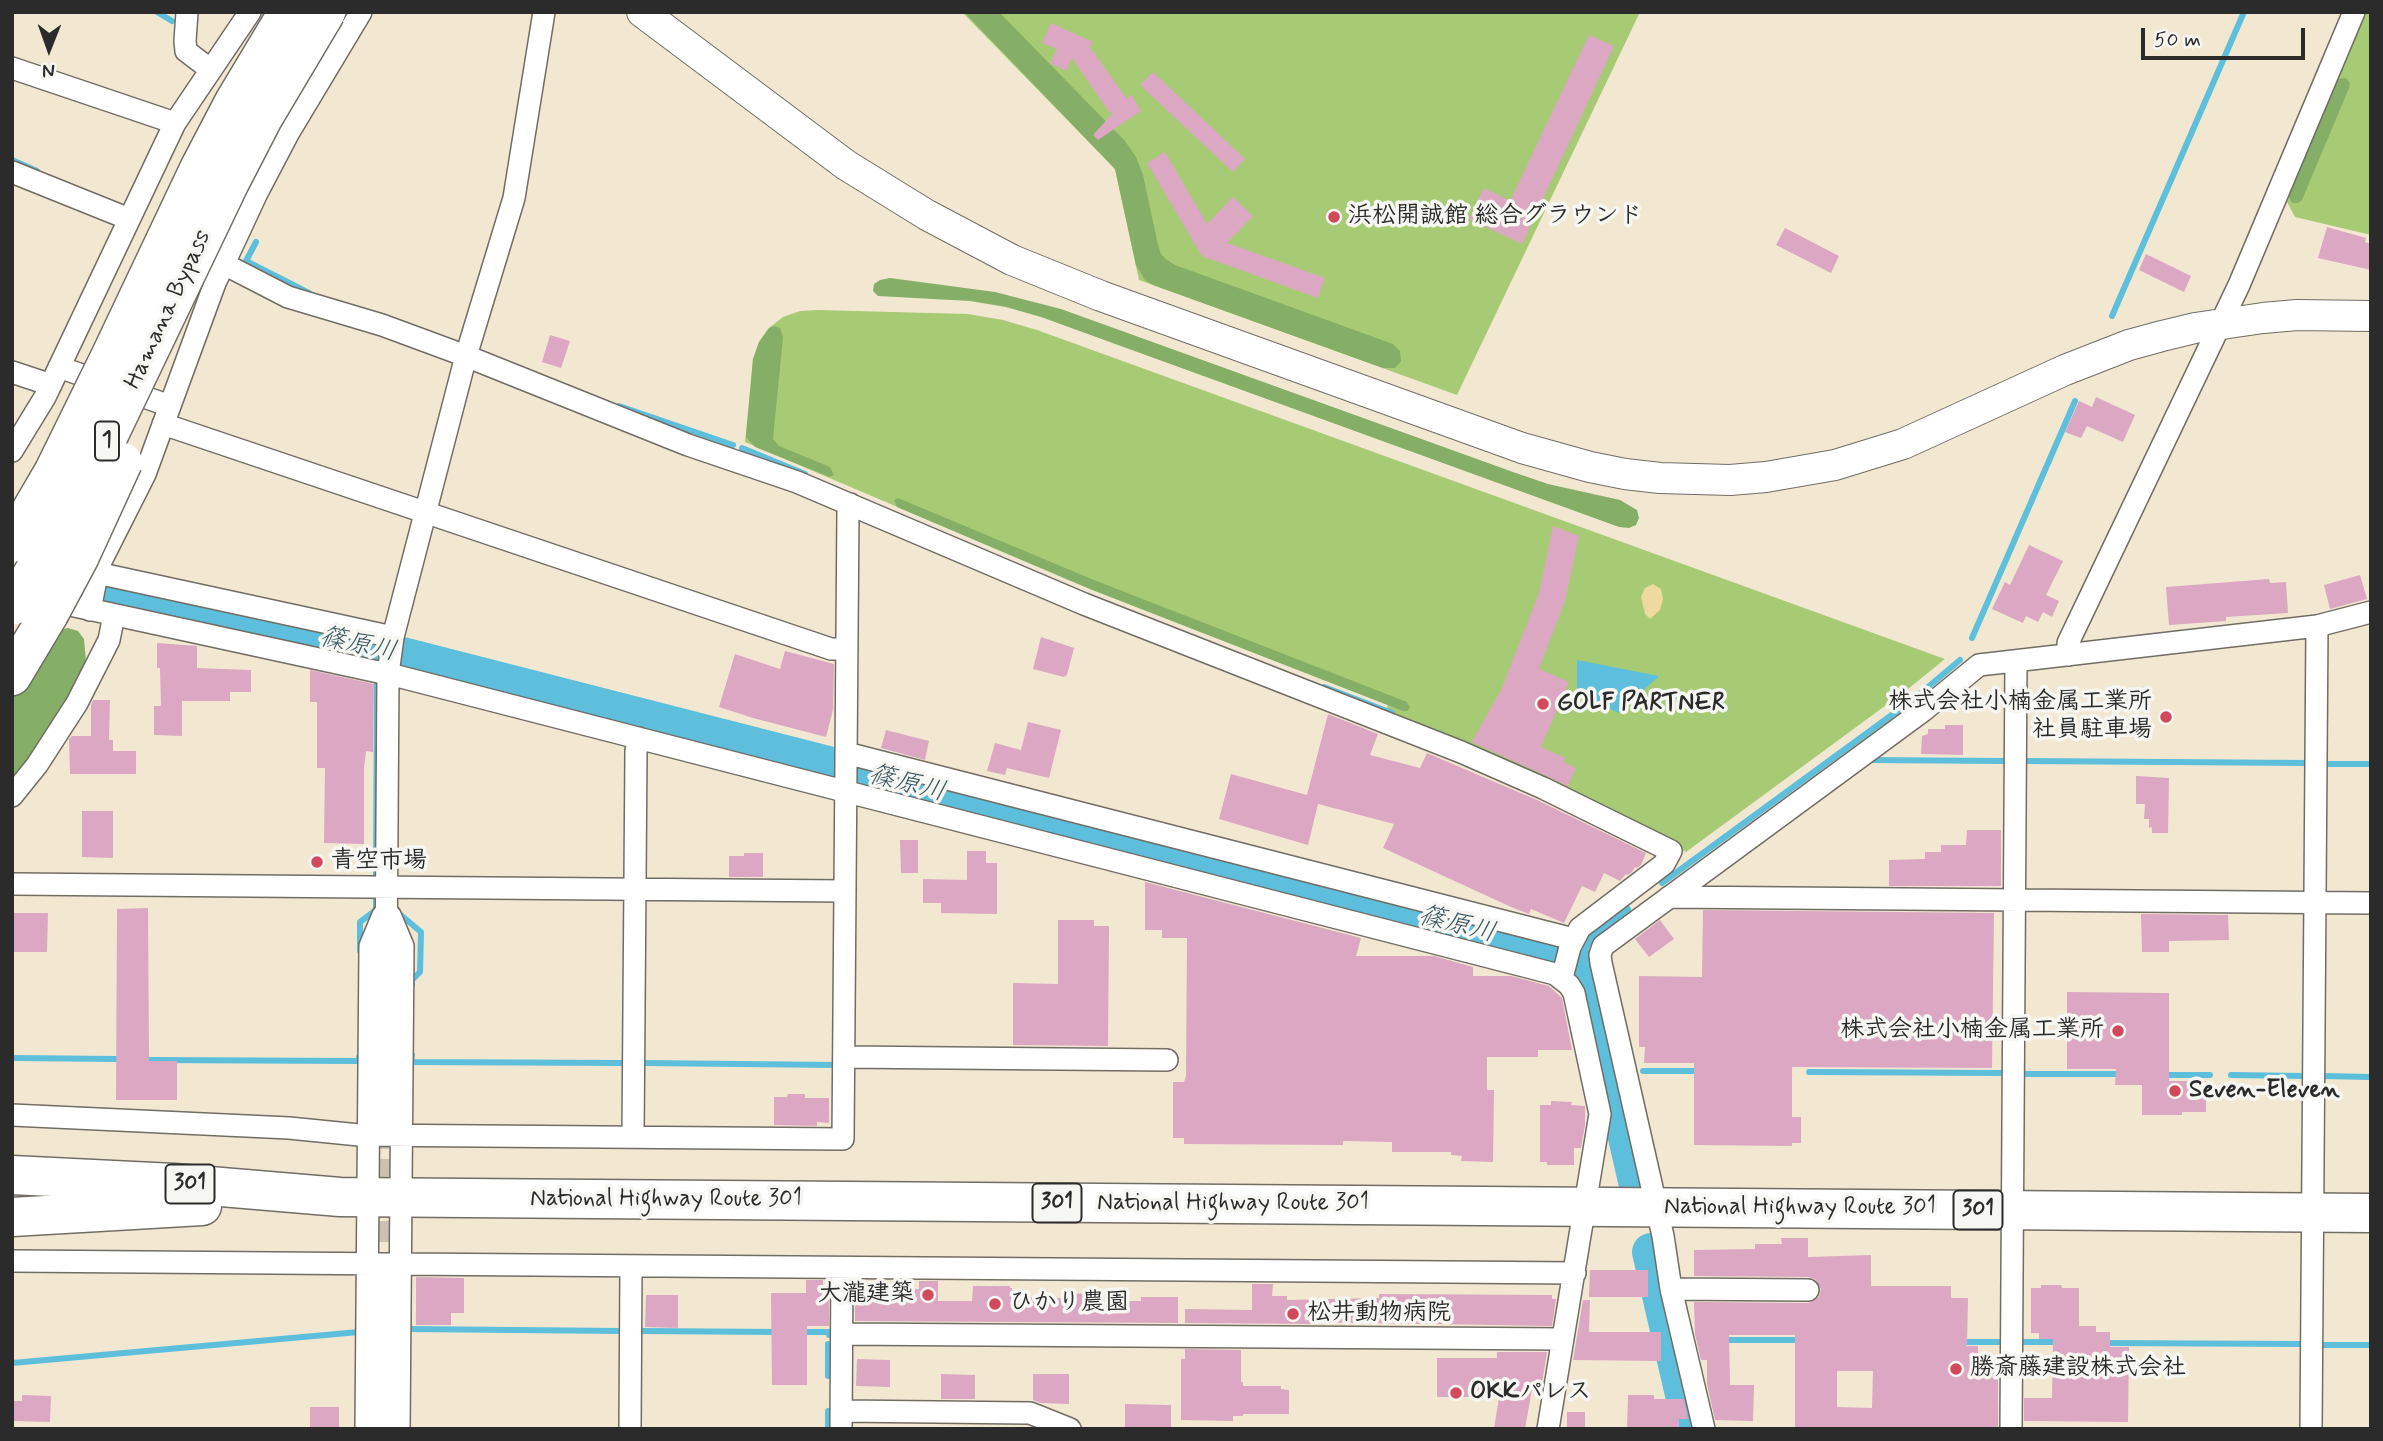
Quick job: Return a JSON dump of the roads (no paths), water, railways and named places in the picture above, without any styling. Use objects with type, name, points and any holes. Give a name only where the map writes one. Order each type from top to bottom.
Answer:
[{"type":"highway","name":"Hamana Bypass","points":[[190,264],[229,113],[288,12]]},
{"type":"highway","name":"Hamana Bypass","points":[[12,543],[54,471],[190,264],[263,118],[326,12]]},
{"type":"highway","points":[[12,493],[65,408],[92,357],[190,264]]},
{"type":"highway","points":[[12,676],[22,605],[79,558],[119,473],[151,386],[190,264]]},
{"type":"highway","name":"National Highway Route 301","points":[[12,1175],[370,1197],[2371,1213]]},
{"type":"highway","points":[[12,1217],[370,1197]]},
{"type":"street","points":[[187,12],[186,51],[211,70]]},
{"type":"street","points":[[12,451],[55,376],[175,123],[250,12]]},
{"type":"street","points":[[190,264],[233,243],[289,132],[361,12]]},
{"type":"street","points":[[399,1429],[384,1267],[370,1197],[385,1131],[389,670],[393,640],[466,356],[514,198],[544,12]]},
{"type":"street","points":[[642,12],[846,165],[983,246],[1113,301],[1522,448],[1590,467],[1660,478],[1730,480],[1835,466],[1903,444],[2097,357],[2162,336],[2221,323],[2297,315],[2371,316]]},
{"type":"street","points":[[2069,655],[2068,643],[2239,285],[2354,12]]},
{"type":"street","points":[[12,68],[175,123]]},
{"type":"street","points":[[12,172],[129,219]]},
{"type":"street","points":[[139,198],[233,243]]},
{"type":"street","points":[[22,605],[91,605],[114,615],[389,670],[639,738],[846,786],[1544,970],[1568,957],[1587,920],[1664,864],[1671,851],[1543,788],[1451,747],[1084,604],[777,474],[667,437],[382,325],[190,264]]},
{"type":"street","points":[[91,605],[99,568],[145,474],[167,415],[190,264]]},
{"type":"street","points":[[12,372],[55,376],[426,512],[831,649],[847,649]]},
{"type":"street","points":[[12,1115],[385,1131],[633,1138],[843,1139],[850,504]]},
{"type":"street","points":[[12,528],[99,568],[393,640]]},
{"type":"street","points":[[1704,1429],[1671,1289],[1657,1207],[1600,955],[1603,946],[1924,709],[1979,665],[2317,626],[2371,612]]},
{"type":"street","points":[[12,796],[37,765],[77,703],[108,640],[114,615]]},
{"type":"street","points":[[2311,1429],[2317,626]]},
{"type":"street","points":[[2011,1429],[2016,661]]},
{"type":"street","points":[[633,1138],[636,751],[639,738]]},
{"type":"street","points":[[846,755],[1568,957]]},
{"type":"street","points":[[12,884],[387,897],[635,889],[845,891]]},
{"type":"street","points":[[1636,884],[1661,903],[2015,900],[2371,902]]},
{"type":"street","points":[[1548,1429],[1600,1128],[1599,1100],[1568,957]]},
{"type":"street","points":[[844,1057],[1167,1060]]},
{"type":"street","points":[[382,1429],[384,1267],[370,1197],[385,1131]]},
{"type":"street","points":[[12,1261],[384,1267],[631,1266],[1574,1273]]},
{"type":"street","points":[[630,1429],[631,1266]]},
{"type":"street","points":[[366,1429],[384,1267]]},
{"type":"street","points":[[842,1268],[841,1420],[1030,1413],[1070,1429]]},
{"type":"street","points":[[1671,1289],[1808,1290]]},
{"type":"street","points":[[842,1334],[1563,1339]]},
{"type":"water","points":[[1577,660],[1659,676],[1619,713],[1577,694]]},
{"type":"waterway","points":[[157,12],[172,21]]},
{"type":"waterway","points":[[2112,316],[2244,12]]},
{"type":"waterway","points":[[12,160],[37,171]]},
{"type":"waterway","points":[[256,242],[246,261],[309,293]]},
{"type":"waterway","points":[[1972,638],[2075,401]]},
{"type":"waterway","points":[[619,406],[733,445]]},
{"type":"waterway","points":[[742,448],[805,474]]},
{"type":"waterway","name":"篠原川","points":[[52,579],[402,656],[1550,950],[1575,963],[1592,985],[1637,1181]]},
{"type":"waterway","points":[[377,650],[377,660]]},
{"type":"waterway","points":[[1662,883],[1915,698],[1960,660]]},
{"type":"waterway","points":[[376,874],[377,684]]},
{"type":"waterway","points":[[1324,687],[1392,713],[1391,717]]},
{"type":"waterway","points":[[1866,760],[2005,761]]},
{"type":"waterway","points":[[2026,761],[2308,763]]},
{"type":"waterway","points":[[2324,764],[2371,764]]},
{"type":"waterway","points":[[360,951],[360,922],[376,910],[376,897]]},
{"type":"waterway","points":[[1585,973],[1584,953],[1591,937],[1628,909]]},
{"type":"waterway","points":[[396,911],[421,932],[420,972],[412,980],[412,985]]},
{"type":"waterway","points":[[412,1055],[411,1062],[624,1063]]},
{"type":"waterway","points":[[149,1060],[359,1061],[359,1057]]},
{"type":"waterway","points":[[12,1058],[117,1059]]},
{"type":"waterway","points":[[643,1063],[836,1065]]},
{"type":"waterway","points":[[1643,1071],[1701,1071]]},
{"type":"waterway","points":[[1809,1072],[2002,1073]]},
{"type":"waterway","points":[[2025,1074],[2121,1074]]},
{"type":"waterway","points":[[2163,1075],[2210,1075]]},
{"type":"waterway","points":[[2231,1075],[2304,1076]]},
{"type":"waterway","points":[[2323,1076],[2371,1077]]},
{"type":"waterway","name":"篠原川","points":[[1651,1252],[1692,1429]]},
{"type":"waterway","points":[[408,1329],[621,1331]]},
{"type":"waterway","points":[[640,1331],[777,1332]]},
{"type":"waterway","points":[[12,1363],[359,1332]]},
{"type":"waterway","points":[[799,1332],[829,1332],[829,1335]]},
{"type":"waterway","points":[[1724,1340],[1800,1340]]},
{"type":"waterway","points":[[1962,1342],[2002,1342]]},
{"type":"waterway","points":[[2021,1342],[2060,1342]]},
{"type":"waterway","points":[[2102,1343],[2303,1344]]},
{"type":"waterway","points":[[828,1344],[828,1376]]},
{"type":"waterway","points":[[2320,1345],[2371,1345]]},
{"type":"waterway","points":[[828,1411],[828,1429]]},
{"type":"tunnel","points":[[384,1273],[385,1123]]},
{"type":"place","name":"浜松開誠館 総合グラウンド","points":[[1334,217]]},
{"type":"place","name":"GOLF PARTNER","points":[[1543,704]]},
{"type":"place","name":"株式会社小楠金属工業所 社員駐車場","points":[[2166,717]]},
{"type":"place","name":"青空市場","points":[[317,862]]},
{"type":"place","name":"株式会社小楠金属工業所","points":[[2118,1031]]},
{"type":"place","name":"Seven-Eleven","points":[[2175,1091]]},
{"type":"place","name":"大瀧建築","points":[[928,1295]]},
{"type":"place","name":"ひかり農園","points":[[995,1304]]},
{"type":"place","name":"松井動物病院","points":[[1293,1314]]},
{"type":"place","name":"勝斎藤建設株式会社","points":[[1956,1369]]},
{"type":"place","name":"OKKパレス","points":[[1456,1393]]}]
